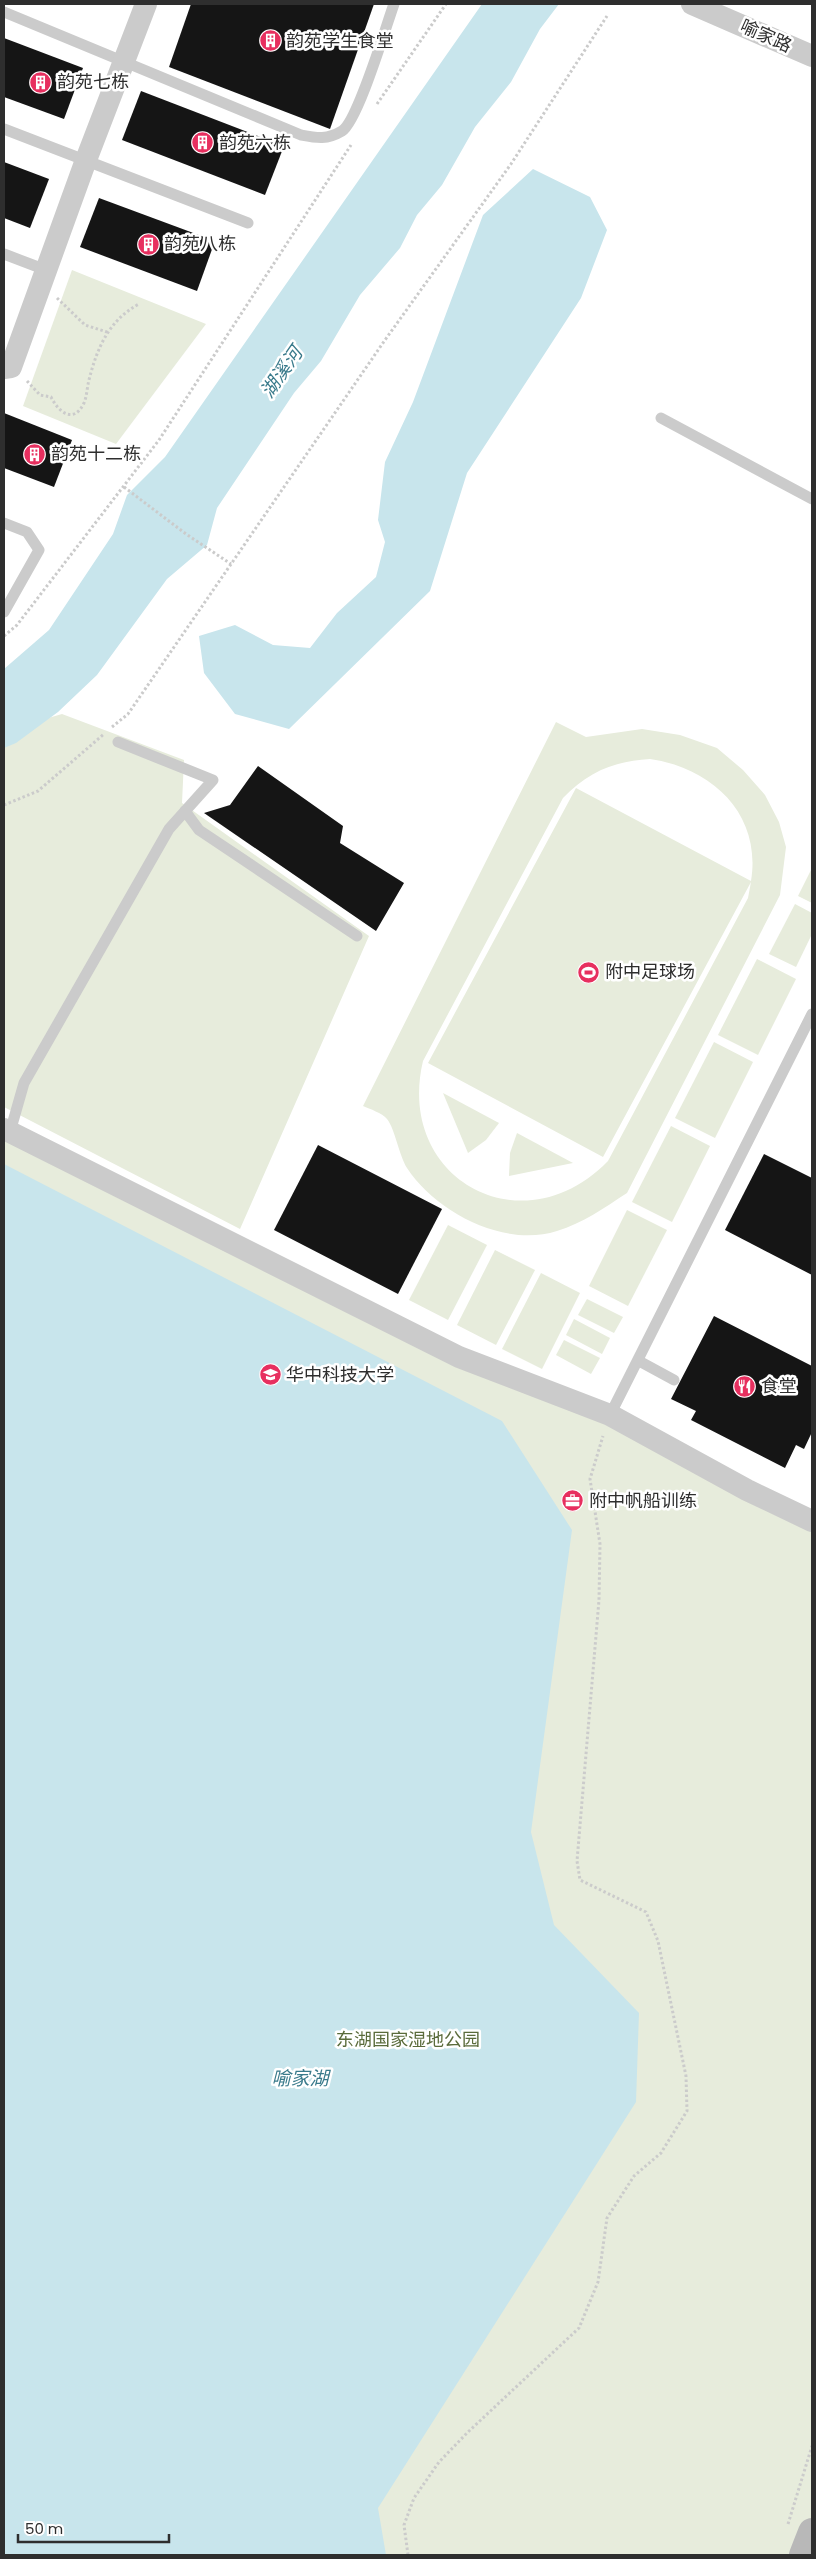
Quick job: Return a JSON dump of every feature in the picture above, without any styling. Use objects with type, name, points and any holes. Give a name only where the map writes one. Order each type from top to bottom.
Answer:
[{"type":"main road","points":[[799,2530],[803,2555]]},
{"type":"street","points":[[8,368],[146,4]]},
{"type":"street","name":"喻家路","points":[[692,4],[812,56]]},
{"type":"street","points":[[7,1131],[459,1358],[610,1415],[747,1490],[812,1521]]},
{"type":"lane","points":[[4,12],[123,63],[301,135],[323,139],[343,131],[357,109],[394,4]]},
{"type":"lane","points":[[4,129],[248,224]]},
{"type":"lane","points":[[4,254],[44,276]]},
{"type":"lane","points":[[661,418],[812,499]]},
{"type":"lane","points":[[4,523],[27,532],[38,550],[4,612]]},
{"type":"lane","points":[[7,1131],[24,1083],[169,829],[213,780],[118,742]]},
{"type":"lane","points":[[185,811],[199,830],[357,936]]},
{"type":"lane","points":[[610,1415],[639,1361],[812,1014]]},
{"type":"lane","points":[[639,1361],[674,1380]]},
{"type":"path","points":[[376,106],[446,4]]},
{"type":"path","points":[[4,805],[38,791],[128,714],[385,340],[511,164],[607,16]]},
{"type":"path","points":[[4,636],[17,625],[159,440],[354,140]]},
{"type":"path","points":[[44,276],[86,325],[107,332]]},
{"type":"path","points":[[8,368],[40,394],[51,397],[57,409],[66,415],[74,414],[84,403],[93,362],[107,332],[118,318],[139,304]]},
{"type":"path","points":[[124,486],[231,564]]},
{"type":"path","points":[[408,2555],[404,2525],[414,2498],[439,2462],[468,2432],[579,2328],[598,2282],[607,2218],[634,2176],[661,2153],[687,2111],[686,2076],[658,1941],[646,1912],[580,1880],[577,1861],[599,1600],[600,1544],[590,1479],[610,1415]]},
{"type":"path","points":[[799,2530],[812,2446]]},
{"type":"green space","points":[[72,270],[206,324],[116,444],[23,406]]},
{"type":"green space","points":[[62,714],[184,760],[182,803],[369,936],[240,1229],[4,1107],[4,731]]},
{"type":"green space","points":[[556,722],[586,737],[642,729],[680,735],[717,748],[743,770],[765,795],[779,822],[786,847],[780,895],[627,1193],[602,1210],[567,1228],[557,1231],[537,1235],[515,1235],[494,1230],[453,1212],[435,1199],[420,1184],[404,1163],[387,1119],[363,1106]],"holes":[[[650,759],[673,764],[693,772],[712,784],[728,798],[740,815],[749,835],[752,857],[751,881],[576,788],[428,1063],[603,1157],[751,882],[748,898],[608,1161],[574,1187],[539,1199],[505,1199],[473,1188],[447,1168],[428,1139],[419,1103],[423,1061],[563,798],[582,781],[613,765]]]},
{"type":"green space","points":[[812,868],[812,903],[798,896]]},
{"type":"green space","points":[[795,904],[812,913],[812,934],[796,967],[769,954]]},
{"type":"green space","points":[[757,959],[796,979],[758,1055],[718,1035]]},
{"type":"green space","points":[[714,1042],[753,1062],[715,1138],[675,1118]]},
{"type":"green space","points":[[443,1093],[499,1123],[486,1140],[468,1153]]},
{"type":"green space","points":[[671,1126],[710,1146],[672,1222],[632,1202]]},
{"type":"green space","name":"喻家湖","points":[[4,1131],[812,1525],[812,2555],[4,2555]]},
{"type":"green space","points":[[517,1133],[573,1163],[509,1176],[510,1153]]},
{"type":"green space","points":[[627,1210],[667,1230],[628,1306],[589,1286]]},
{"type":"green space","points":[[448,1225],[487,1245],[448,1320],[409,1300]]},
{"type":"green space","points":[[495,1250],[535,1270],[496,1345],[457,1325]]},
{"type":"green space","points":[[541,1273],[580,1293],[542,1369],[502,1349]]},
{"type":"green space","points":[[587,1299],[623,1317],[614,1333],[578,1315]]},
{"type":"green space","points":[[574,1319],[610,1338],[602,1354],[566,1335]]},
{"type":"green space","points":[[564,1340],[600,1358],[591,1374],[556,1355]]},
{"type":"water","name":"湖溪河","points":[[482,4],[559,4],[540,29],[511,82],[475,127],[442,185],[417,215],[400,248],[360,295],[321,361],[294,393],[217,508],[207,545],[167,579],[97,675],[58,712],[16,743],[4,748],[4,669],[49,630],[113,534],[127,495],[165,457]]},
{"type":"water","points":[[533,169],[590,197],[607,230],[581,298],[467,473],[430,591],[289,729],[235,714],[204,673],[199,636],[235,625],[273,645],[310,648],[337,613],[376,577],[385,542],[378,520],[385,462],[413,402],[483,215]]},
{"type":"water","name":"喻家湖","points":[[4,1164],[502,1421],[572,1530],[531,1832],[554,1925],[639,2013],[636,2102],[378,2508],[386,2555],[4,2555]]},
{"type":"building","name":"韵苑学生食堂","points":[[191,4],[374,4],[330,129],[169,67]]},
{"type":"building","name":"韵苑七栋","points":[[4,38],[83,68],[64,119],[4,97]]},
{"type":"building","name":"韵苑六栋","points":[[141,91],[284,146],[265,195],[122,140]]},
{"type":"building","points":[[4,162],[49,179],[30,228],[4,218]]},
{"type":"building","name":"韵苑八栋","points":[[99,198],[215,241],[197,291],[80,247]]},
{"type":"building","name":"韵苑十二栋","points":[[4,413],[72,440],[54,487],[4,468]]},
{"type":"building","points":[[258,766],[343,826],[340,843],[404,883],[376,931],[204,813],[230,805]]},
{"type":"building","points":[[318,1145],[442,1209],[398,1294],[274,1230]]},
{"type":"building","points":[[764,1154],[812,1178],[812,1275],[725,1230]]},
{"type":"building","name":"食堂","points":[[714,1316],[812,1366],[812,1432],[804,1449],[796,1445],[785,1468],[691,1420],[696,1411],[671,1399]]},
{"type":"place","name":"韵苑学生食堂","points":[[270,41]]},
{"type":"place","name":"韵苑七栋","points":[[41,82]]},
{"type":"place","name":"韵苑六栋","points":[[203,143]]},
{"type":"place","name":"韵苑八栋","points":[[148,244]]},
{"type":"place","name":"韵苑十二栋","points":[[35,454]]},
{"type":"place","name":"附中足球场","points":[[589,972]]},
{"type":"place","name":"华中科技大学","points":[[270,1375]]},
{"type":"place","name":"食堂","points":[[745,1386]]},
{"type":"place","name":"附中帆船训练","points":[[573,1501]]},
{"type":"park label","name":"东湖国家湿地公园","points":[[408,2040]]}]
